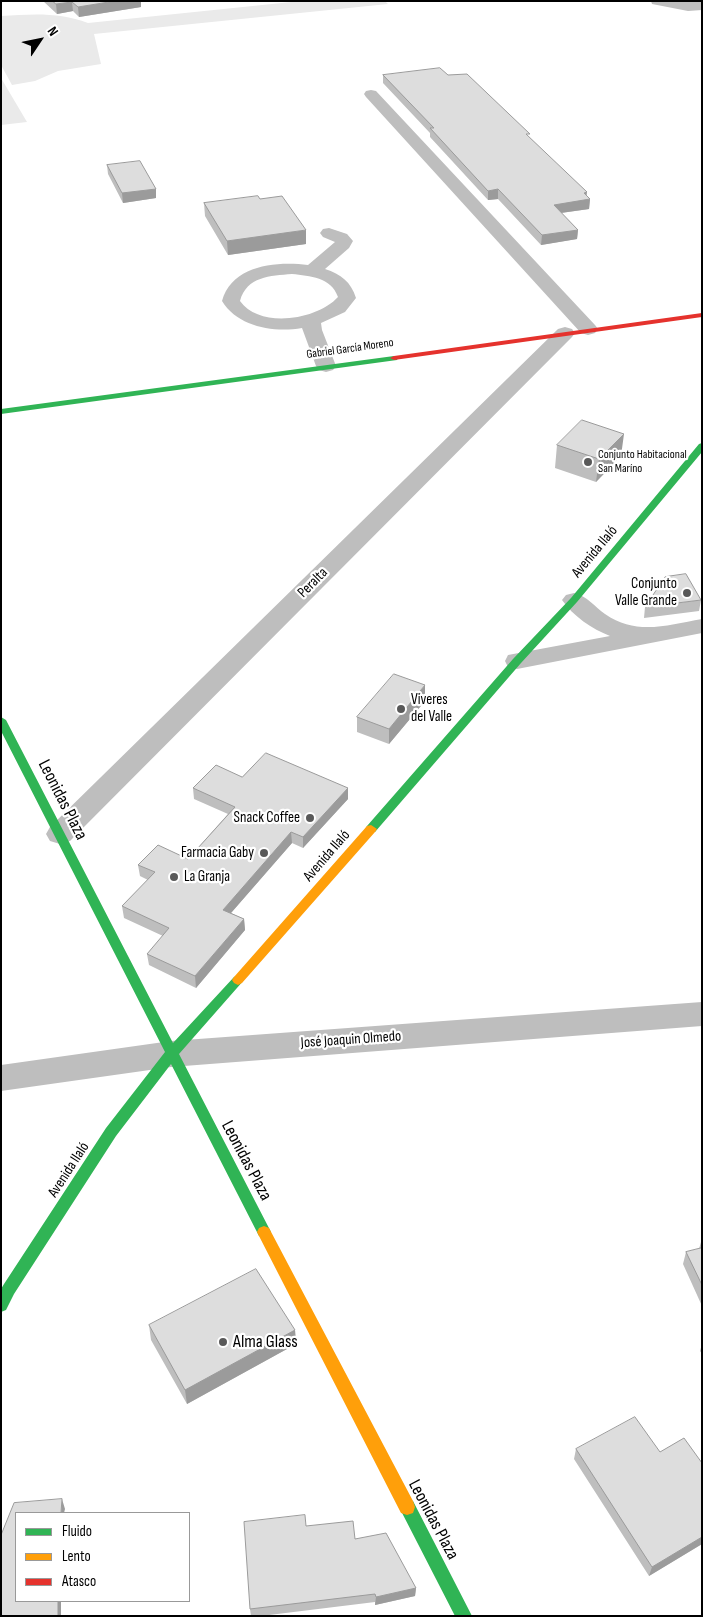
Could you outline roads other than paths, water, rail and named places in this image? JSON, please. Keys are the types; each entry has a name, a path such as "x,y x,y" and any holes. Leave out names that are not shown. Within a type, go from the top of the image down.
{"street":[{"path":"657,1 688,7 702,6"},
{"path":"372,94 588,330"},
{"path":"312,271 343,244 344,241 341,238 329,233"},
{"path":"286,270 312,271 337,281 346,289 347,298 342,308 330,316 312,321 291,324 252,318 238,310 231,301 232,291 240,282 254,275 286,270"},
{"name":"Gabriel García Moreno","path":"1,412 702,315"},
{"path":"312,321 312,330 326,366"},
{"name":"Peralta","path":"60,834 565,333"},
{"name":"Avenida Ilaló","path":"1,1305 111,1132 171,1054 293,919 517,662 574,600 702,446"},
{"path":"574,600 594,620 625,634 650,635"},
{"path":"517,662 702,626"},
{"name":"Leonidas Plaza","path":"1,720 171,1054 464,1616"},
{"name":"José Joaquin Olmedo","path":"1,1078 171,1054 702,1014"}],"place":[{"name":"Conjunto Habitacional San Maríno","path":"588,462"},
{"name":"Conjunto Valle Grande","path":"687,593"},
{"name":"Viveres del Valle","path":"401,709"},
{"name":"Snack Coffee","path":"310,818"},
{"name":"Farmacia Gaby","path":"264,853"},
{"name":"La Granja","path":"174,877"},
{"name":"Alma Glass","path":"223,1342"}]}
